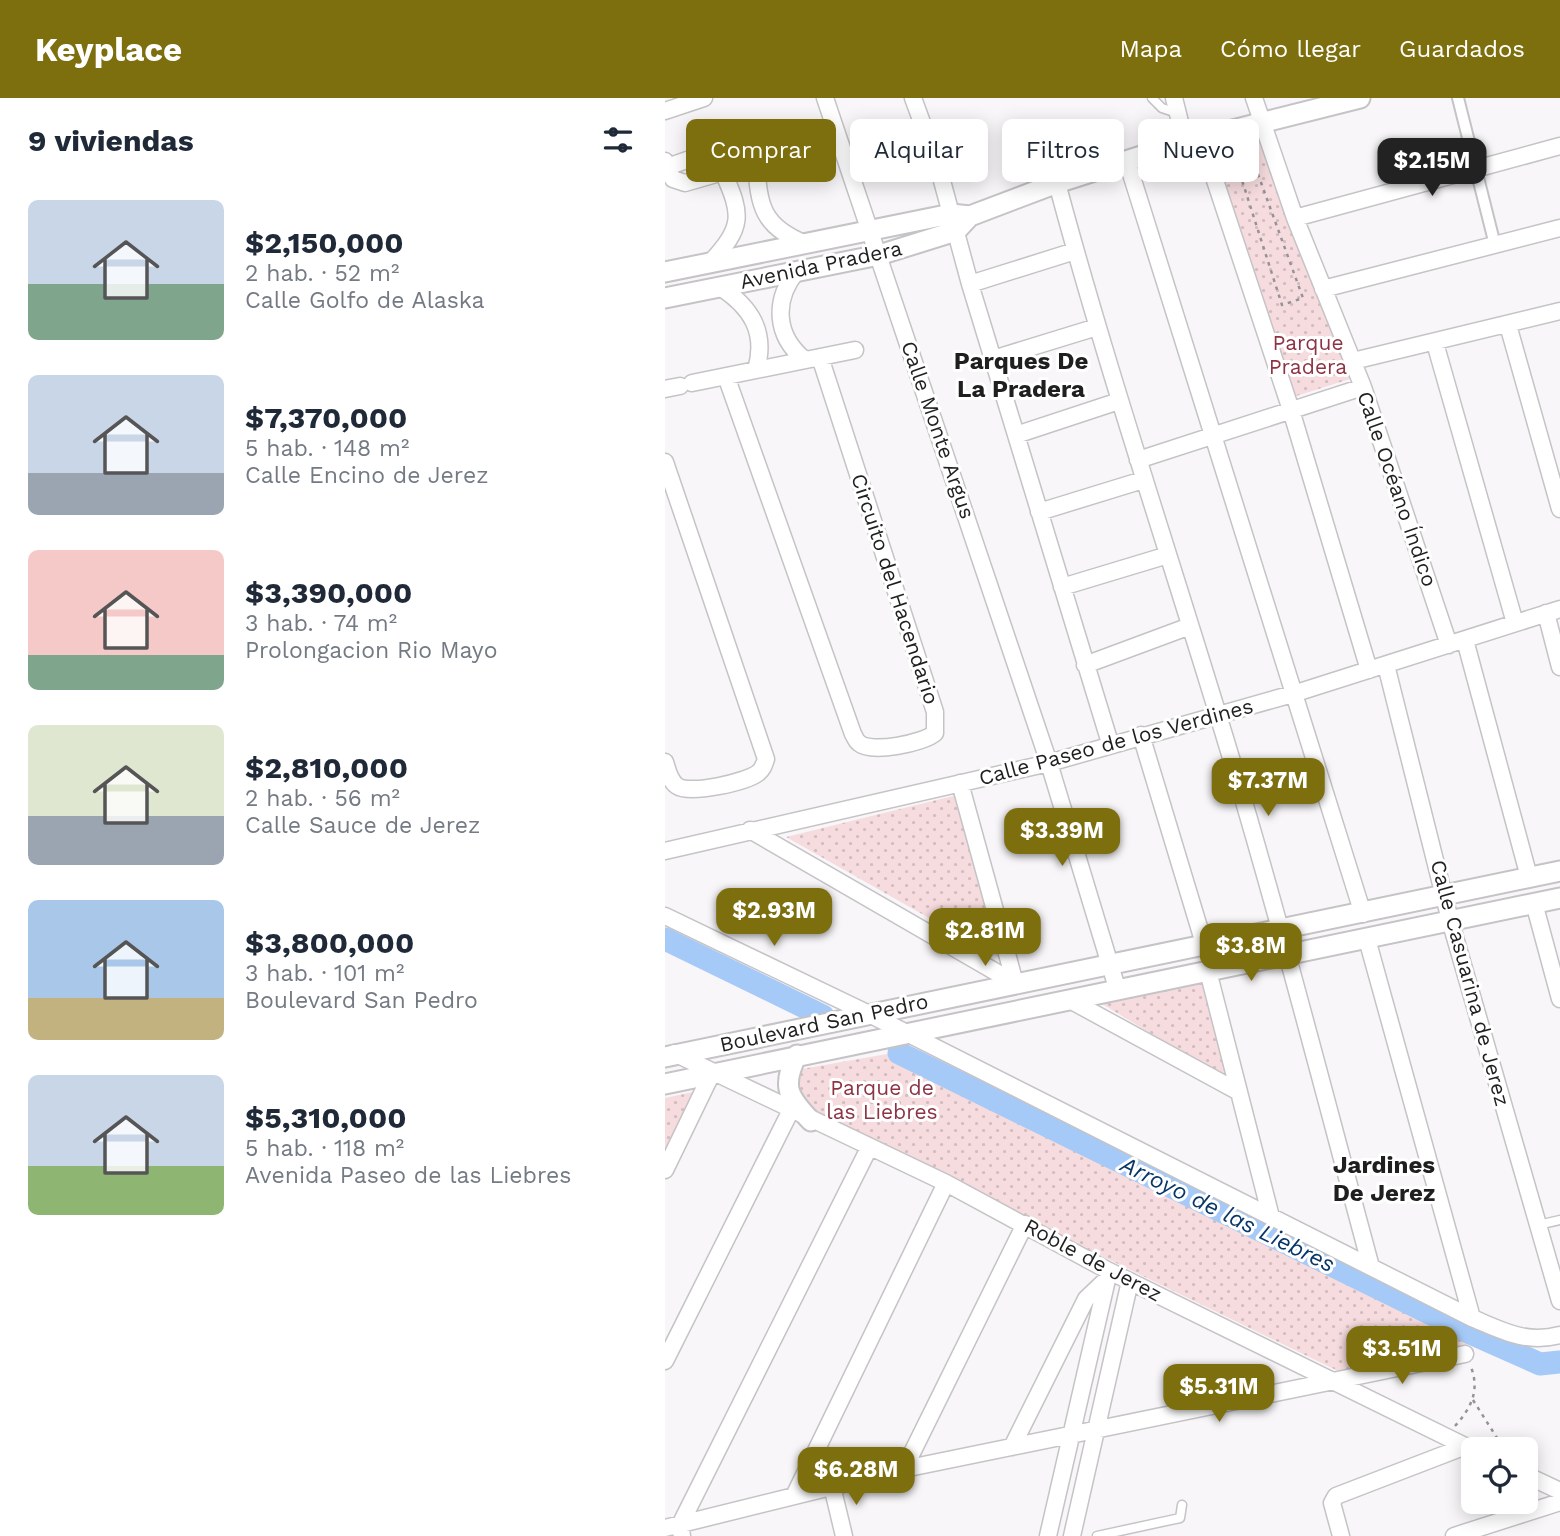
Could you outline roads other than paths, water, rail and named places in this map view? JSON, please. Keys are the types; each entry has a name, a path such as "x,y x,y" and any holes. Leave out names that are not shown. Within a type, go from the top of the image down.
{"street":[{"path":"665,111 704,98"},
{"name":"Calle Monte Argus","path":"825,98 1049,763 1117,988"},
{"path":"913,98 959,220 970,284 1110,743"},
{"name":"Calle Océano Índico","path":"1254,98 1259,119"},
{"name":"Avenida Pradera","path":"1259,121 1360,98"},
{"path":"1458,98 1495,245"},
{"name":"Calle Océano Índico","path":"1259,121 1322,289 1363,387 1457,642 1529,877"},
{"path":"1295,218 1476,166 1560,146"},
{"path":"686,158 666,164 678,183 686,181"},
{"name":"Avenida Pradera","path":"665,298 879,254 1057,183 1138,158"},
{"path":"1127,161 1296,693 1363,914"},
{"path":"710,263 726,245 739,223 736,201 727,182"},
{"path":"757,182 758,195 766,217 787,236 806,244"},
{"path":"1208,182 1290,410 1370,670"},
{"path":"1057,183 1119,401 1218,715 1282,931 1371,1266"},
{"path":"739,223 766,217"},
{"name":"Avenida Pradera","path":"665,272 871,230 959,220"},
{"path":"1322,289 1560,228"},
{"path":"970,284 1075,251"},
{"path":"750,313 780,306 786,287 797,271"},
{"path":"720,287 750,313 761,341 756,370"},
{"name":"Circuito del Hacendario","path":"726,376 853,734 859,744 867,747 921,741 935,733 935,712 812,358 786,339 780,321 780,306"},
{"path":"1353,361 1435,344 1560,311"},
{"path":"1508,325 1560,509"},
{"path":"993,359 1097,327"},
{"path":"1435,344 1515,623"},
{"path":"679,386 855,350"},
{"path":"1138,460 1363,387"},
{"path":"1016,435 1119,401"},
{"path":"665,462 766,759 764,766 755,775 694,791 677,786 670,778 665,762"},
{"path":"1039,512 1143,480"},
{"path":"1062,587 1168,555"},
{"path":"1553,611 1560,667"},
{"name":"Calle Paseo de los Verdines","path":"665,851 1049,763 1110,743 1296,693 1553,611"},
{"path":"1085,665 1190,626"},
{"name":"Calle Casuarina de Jerez","path":"1386,665 1450,920 1560,1301"},
{"path":"1141,735 1205,947"},
{"path":"960,783 1015,983"},
{"path":"750,830 1015,983"},
{"name":"Boulevard San Pedro","path":"669,1053 1111,963 1205,947 1560,871"},
{"name":"Boulevard San Pedro","path":"665,1084 1560,898"},
{"path":"1534,903 1560,999"},
{"path":"665,916 1472,1318 1521,1339 1545,1339 1560,1335"},
{"path":"1367,939 1472,1318"},
{"path":"1208,971 1271,1217"},
{"path":"1067,999 1237,1091"},
{"name":"Roble de Jerez","path":"669,1053 946,1184 1025,1224 1108,1275 1130,1280 1461,1444"},
{"path":"797,1055 787,1074 788,1087 794,1103 811,1121"},
{"path":"665,1170 712,1073"},
{"path":"665,1361 791,1110"},
{"path":"676,1530 870,1148"},
{"path":"795,1494 946,1184"},
{"path":"904,1469 1025,1224"},
{"path":"1048,1536 1108,1275"},
{"path":"1012,1447 1086,1299 1108,1275"},
{"path":"1072,1536 1098,1431 1130,1280"},
{"path":"676,1530 795,1494 904,1469 1071,1437 1465,1354"},
{"path":"1341,1536 1332,1503 1336,1496 1461,1451"},
{"path":"1538,1481 1560,1491"},
{"path":"832,1486 844,1536"},
{"path":"1454,1536 1560,1502"}],"lane":[{"path":"1152,98 1162,108 1176,105"},
{"path":"1538,1225 1560,1220"},
{"path":"1097,1536 1180,1518 1182,1505"}],"waterway":[{"name":"Arroyo de las Liebres","path":"665,939 823,1016"},
{"name":"Arroyo de las Liebres","path":"899,1053 1468,1332 1540,1364 1560,1362"}],"district":[{"name":"Parques De La Pradera","path":"1021,375"},
{"name":"Jardines De Jerez","path":"1384,1179"}],"park label":[{"name":"Parque Pradera","path":"1308,355"},
{"name":"Parque de las Liebres","path":"882,1100"}]}
